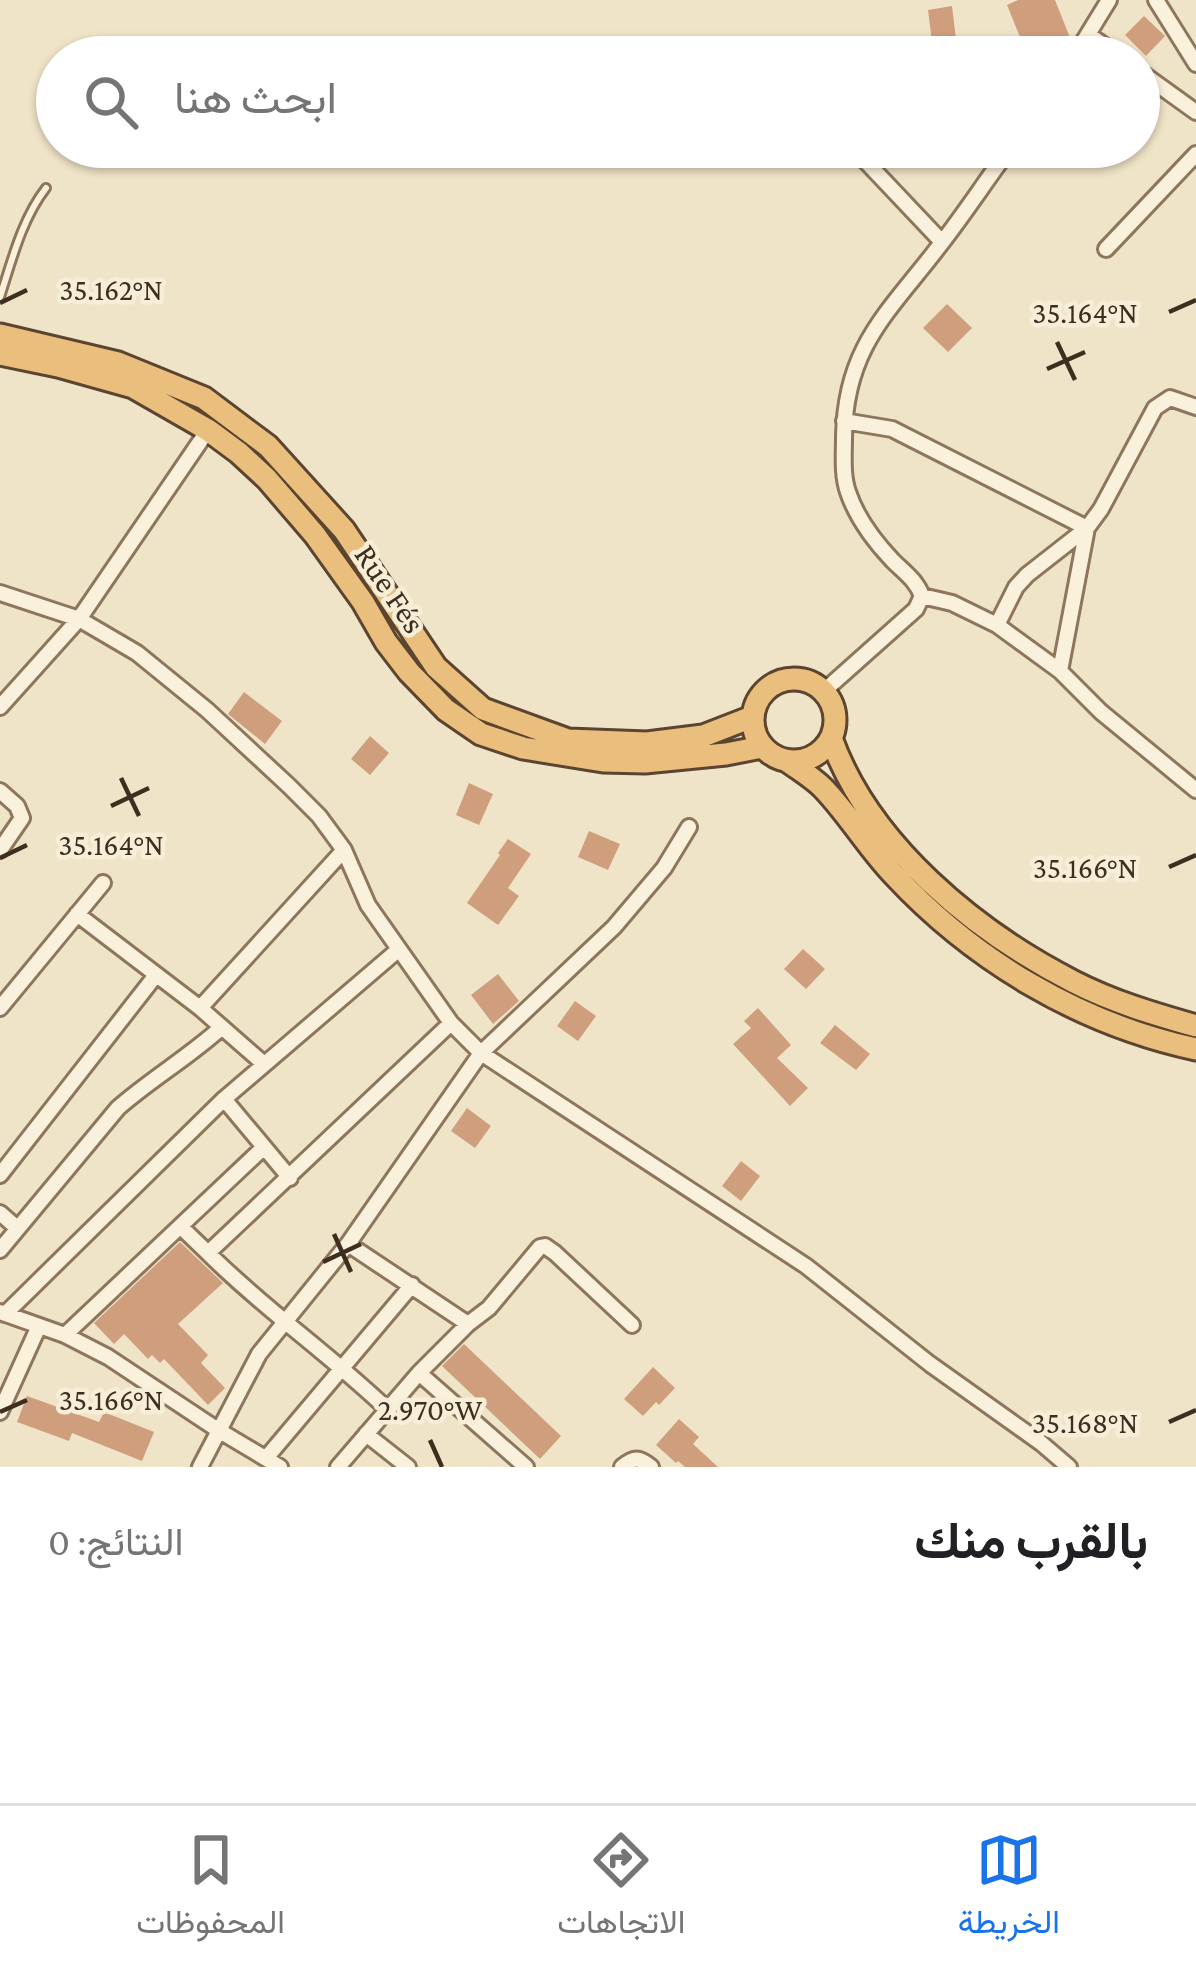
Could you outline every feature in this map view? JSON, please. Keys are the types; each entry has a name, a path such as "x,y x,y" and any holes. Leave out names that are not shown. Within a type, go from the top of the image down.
{"highway":[{"name":"Rue Fés","path":"0,335 118,363 183,389 204,398 268,446 344,530 436,667 483,709 568,740 647,743 703,736 752,717"},
{"name":"Rue Fés","path":"0,354 133,387 239,453 315,535 410,672 446,710 481,734 523,748 603,761 645,762 763,747"},
{"path":"789,678 808,680 824,691 836,722 820,752 804,760 786,760 763,747 752,717 758,699 771,685 789,678"},
{"path":"831,738 863,803 908,858 959,907 1016,949 1077,984 1142,1011 1196,1026"},
{"path":"786,760 827,792 891,873 929,910 1003,968 1101,1020 1196,1049"}],"street":[{"path":"1089,35 1109,0"},
{"path":"1156,0 1196,64"},
{"path":"1160,86 1196,112"},
{"path":"1106,249 1196,154"},
{"path":"873,168 942,242"},
{"path":"919,603 911,577 866,529 847,491 844,422 866,340 995,168"},
{"path":"997,625 1027,575 1087,528 1155,408 1170,398 1196,407"},
{"path":"844,422 892,429 1087,528"},
{"path":"0,707 80,619 208,430"},
{"path":"1060,671 1087,528"},
{"path":"0,593 80,619 137,653 207,710 319,816 344,850 368,905 398,950 451,1023 481,1053 806,1266 1069,1467"},
{"path":"824,691 919,603 952,603 997,625 1060,671 1101,712 1196,790"},
{"path":"0,791 22,818 0,850"},
{"path":"200,1467 259,1354 348,1244 481,1053 614,927 664,868 689,827"},
{"path":"200,1008 344,850"},
{"path":"1,1004 103,883"},
{"path":"77,914 200,1008 264,1064"},
{"path":"280,1467 108,1357 2,1313 224,1099 398,950"},
{"path":"0,1174 157,975"},
{"path":"208,1253 451,1023"},
{"path":"0,1250 118,1108 222,1028"},
{"path":"224,1099 290,1178"},
{"path":"65,1336 263,1148"},
{"path":"0,1214 17,1228"},
{"path":"181,1227 389,1411"},
{"path":"348,1244 468,1324"},
{"path":"338,1467 419,1373 484,1313 542,1246 632,1324"},
{"path":"267,1457 412,1285"},
{"path":"0,1412 39,1326"},
{"path":"419,1373 526,1467"},
{"path":"365,1434 407,1467"},
{"path":"622,1467 640,1459 651,1467"}],"lane":[{"path":"0,297 19,239 46,188"}],"building":[{"path":"1018,0 1055,0 1069,36 1020,36 1007,5"},
{"path":"952,6 956,36 931,36 928,10"},
{"path":"1144,16 1165,36 1160,41 1160,36 1125,35"},
{"path":"947,304 972,328 948,352 923,328"},
{"path":"244,692 282,721 265,744 228,714"},
{"path":"370,736 389,753 370,775 351,759"},
{"path":"469,783 493,794 479,825 456,815"},
{"path":"589,831 620,844 608,870 578,857"},
{"path":"508,839 531,854 508,888 519,896 498,925 467,903"},
{"path":"803,949 825,969 806,989 784,969"},
{"path":"498,974 519,1001 493,1024 471,995"},
{"path":"575,1001 596,1016 578,1041 557,1026"},
{"path":"758,1008 791,1045 777,1058 808,1088 790,1106 733,1044 751,1028 744,1021"},
{"path":"835,1025 870,1054 856,1070 820,1043"},
{"path":"467,1108 491,1126 475,1148 451,1131"},
{"path":"741,1161 760,1176 741,1201 722,1186"},
{"path":"180,1242 223,1283 178,1324 208,1355 201,1363 225,1388 208,1405 164,1359 160,1363 152,1355 148,1359 124,1334 114,1344 94,1323"},
{"path":"464,1344 561,1436 540,1459 442,1366"},
{"path":"653,1367 675,1388 643,1416 624,1399"},
{"path":"27,1396 99,1422 104,1412 154,1432 142,1461 72,1433 69,1441 17,1422"},
{"path":"679,1419 699,1437 693,1444 718,1467 685,1467 656,1445"}]}
